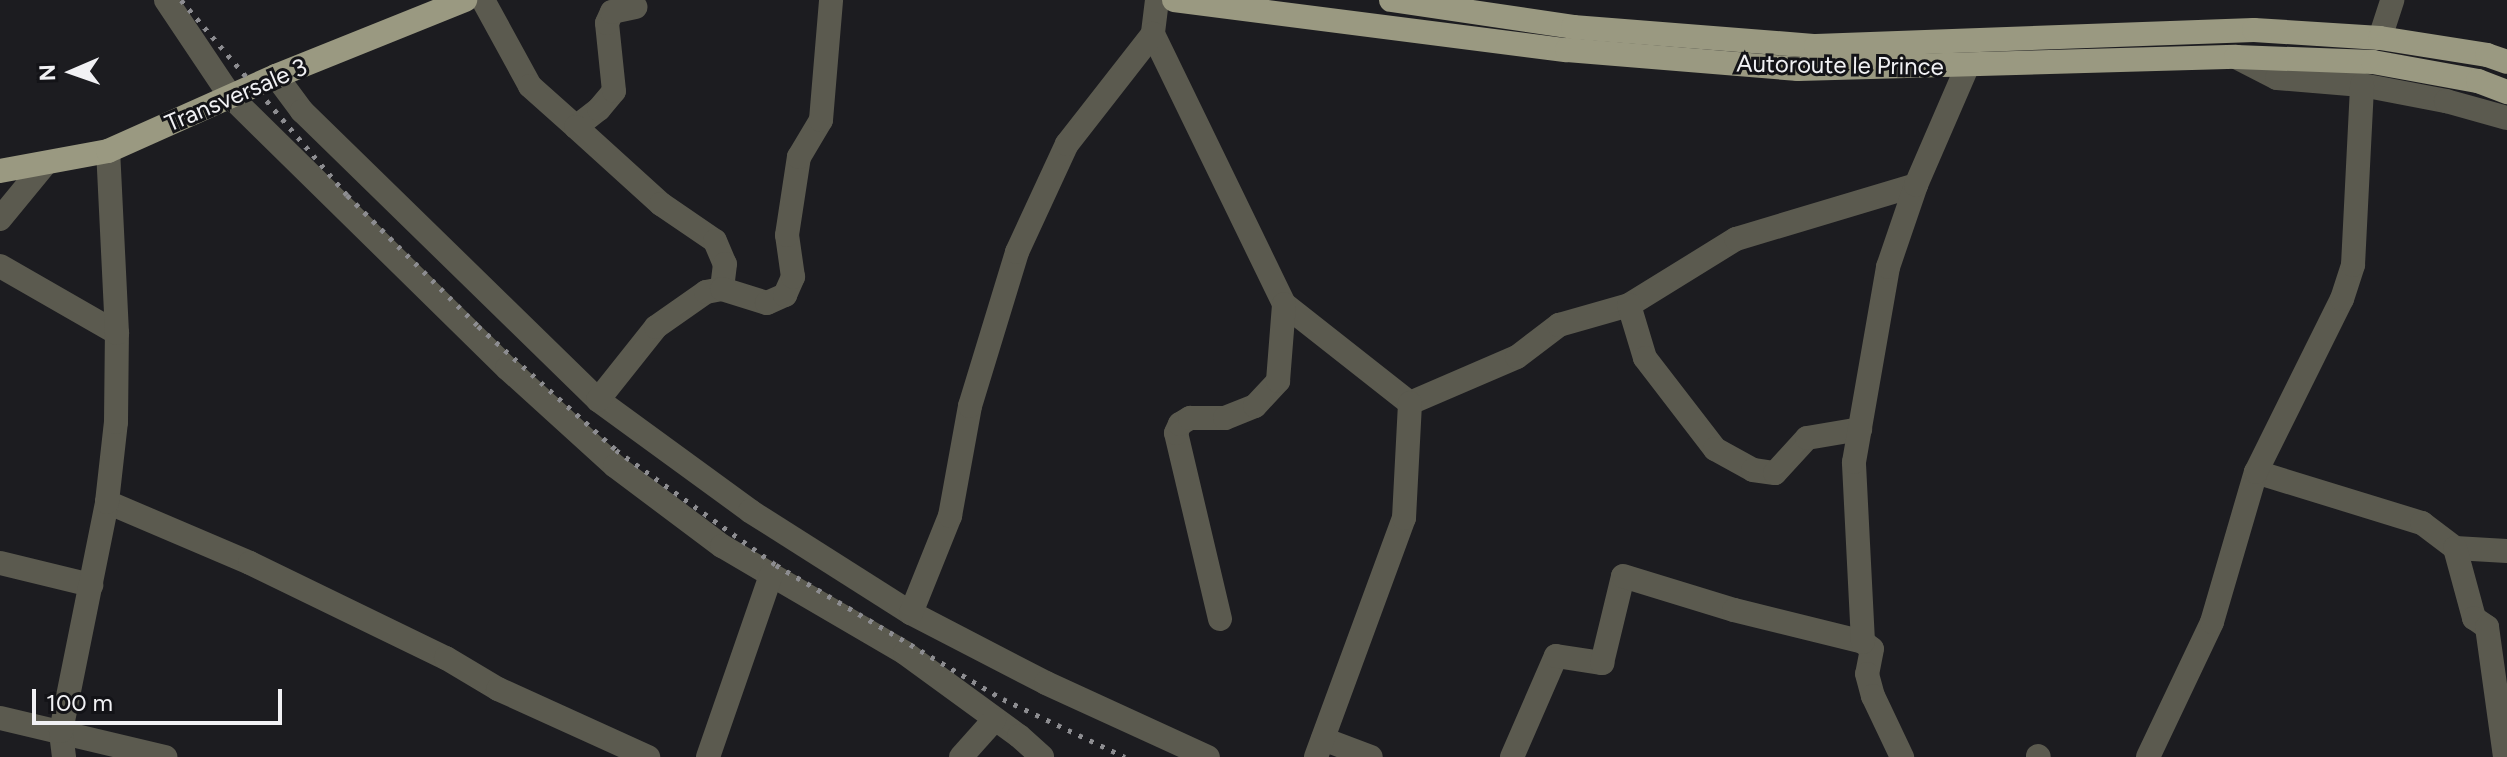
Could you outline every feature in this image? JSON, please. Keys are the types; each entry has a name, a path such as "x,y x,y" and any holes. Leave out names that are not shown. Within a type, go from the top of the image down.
{"main road":[{"name":"Transversale 3","path":"0,171 108,151 276,76 465,0"},
{"name":"Autoroute le Prince","path":"1174,0 1567,50 1798,69 1967,67 2236,57 2373,62 2478,81 2507,92"},
{"name":"Autoroute le Prince","path":"1391,0 1573,27 1816,46 2254,30 2380,38 2487,55 2507,62"}],"street":[{"path":"166,0 231,97 507,368 615,466 722,546 905,653 994,720 1022,747 1042,757"},
{"path":"483,0 530,86 661,204 715,241 725,264 722,289"},
{"path":"598,400 656,327 706,292 722,289 767,303 785,295 793,277 787,235 799,157 821,120 831,0"},
{"path":"911,613 950,516 970,406 1017,252 1067,144 1153,34 1157,0"},
{"path":"2380,38 2392,0"},
{"path":"576,127 599,109 614,91 607,23 612,12 635,7"},
{"path":"1153,34 1284,304 1410,403"},
{"path":"2236,57 2277,78 2362,85 2446,101 2507,118"},
{"path":"1863,642 1854,462 1888,267 1916,185 1967,67"},
{"path":"276,76 302,111 598,400 750,511 911,613 1046,683 1208,757"},
{"path":"2148,757 2212,622 2256,472 2342,299 2353,265 2362,85"},
{"path":"64,757 61,731 107,502 116,422 117,333 108,151"},
{"path":"0,219 45,164"},
{"path":"1410,403 1517,357 1559,325 1629,305 1736,239 1916,185"},
{"path":"0,266 117,333"},
{"path":"1220,619 1176,433 1180,424 1190,418 1225,418 1255,406 1278,381 1284,304"},
{"path":"1629,305 1645,358 1715,449 1753,470 1775,473 1807,438 1860,429"},
{"path":"1371,757 1320,748 1404,518 1410,403"},
{"path":"2256,472 2422,523 2455,548 2507,551"},
{"path":"107,502 250,563 446,658 498,689 648,757"},
{"path":"2455,548 2474,618 2487,627 2505,757"},
{"path":"0,563 91,585"},
{"path":"708,757 771,575"},
{"path":"1512,757 1556,656 1602,663 1623,576 1734,610 1863,642 1872,649 1867,674 1873,696 1902,757"},
{"path":"0,718 165,757"},
{"path":"961,757 994,720"}],"railway":[{"path":"181,0 347,195 478,326 616,450 776,565 1003,699 1125,757"}]}
